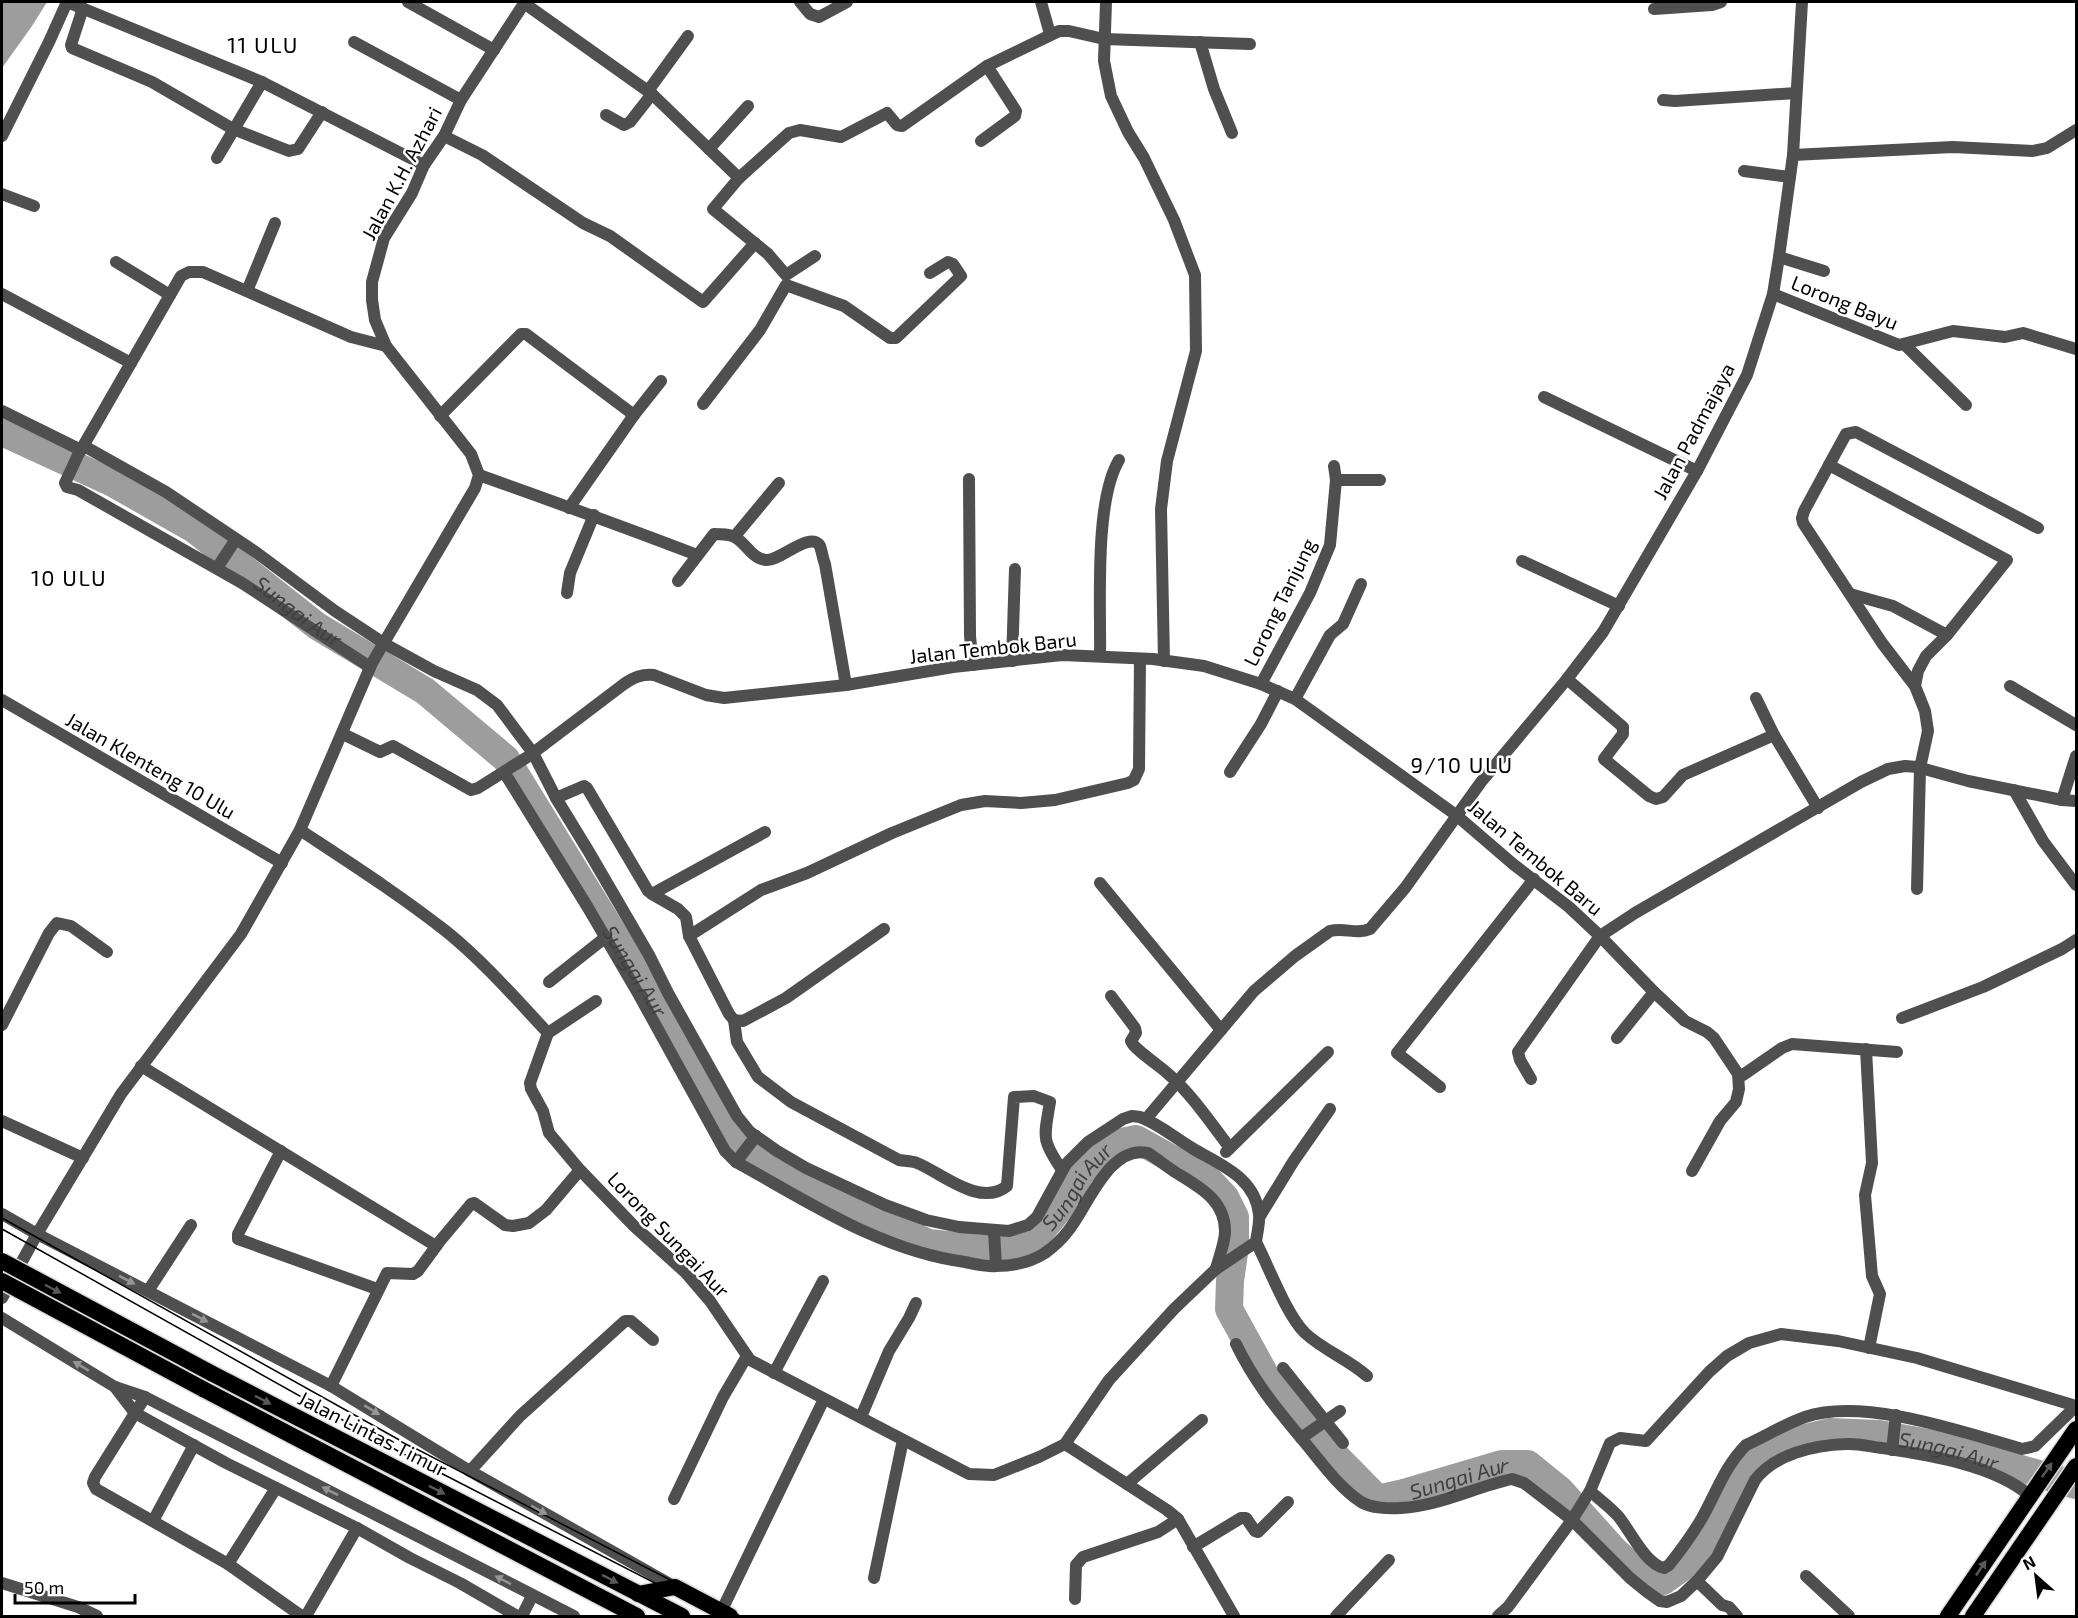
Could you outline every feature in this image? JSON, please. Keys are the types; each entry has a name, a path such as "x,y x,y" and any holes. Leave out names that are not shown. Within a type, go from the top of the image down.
{"highway":[{"name":"Jalan Lintas Timur","path":"2,1262 682,1617"},
{"name":"Jalan Lintas Timur","path":"2,1281 636,1617"},
{"path":"1948,1617 2076,1429"},
{"path":"1973,1617 2076,1466"},
{"path":"638,1594 675,1587 726,1614"},
{"path":"606,1600 615,1617"}],"street":[{"path":"2,136 67,2 262,82 424,165"},
{"path":"408,2 494,50"},
{"path":"525,2 650,92 739,178"},
{"name":"Jalan K.H. Azhari","path":"478,475 471,454 386,346 375,320 372,282 384,238 412,193 424,165 444,136 461,100 525,2"},
{"path":"803,5 814,17 819,17 847,2"},
{"path":"1041,2 1050,34"},
{"path":"1654,9 1712,5 1721,2"},
{"name":"Jalan Padmajaya","path":"1146,1119 1179,1083 1254,991 1288,962 1330,931 1340,928 1363,932 1370,928 1405,888 1456,815 1567,679 1603,632 1619,606 1697,471 1747,375 1773,294 1793,155 1802,2"},
{"path":"1105,7 1104,61 1111,96 1173,220 1195,276 1196,351 1167,461 1161,509 1164,661"},
{"path":"83,8 72,48 152,82 289,151 298,149 322,112"},
{"path":"930,273 948,262 953,264 961,276 896,338 890,338 844,306 786,280 768,254 713,209 739,178 794,130 841,137 887,113 897,125 902,126 987,66 1059,31 1104,38 1250,44"},
{"path":"606,115 624,125 630,122 688,36"},
{"path":"354,42 461,100"},
{"path":"1200,42 1214,89 1232,133"},
{"path":"981,141 1015,116 1016,111 987,66"},
{"path":"217,158 262,82"},
{"path":"1663,100 1796,93"},
{"path":"709,149 748,106"},
{"path":"1793,155 1953,147 2033,151 2047,148 2076,130"},
{"path":"444,136 482,155 583,223 610,236 703,302 755,243"},
{"path":"1744,171 1790,177"},
{"path":"2,194 34,206"},
{"path":"247,291 274,223"},
{"path":"703,404 760,330 786,280 815,256"},
{"path":"1779,257 1824,271"},
{"path":"116,262 170,295"},
{"path":"371,665 218,565 78,490 67,487 65,483 181,276 189,272 203,272 351,337 386,346"},
{"path":"2,294 131,363"},
{"name":"Lorong Bayu","path":"1773,294 1899,345 1953,332 2005,337 2023,333 2076,349"},
{"path":"440,416 521,334 526,334 634,415"},
{"path":"1905,345 1966,405"},
{"path":"569,508 634,415 661,381"},
{"path":"1544,397 1697,471"},
{"path":"2,411 166,492 384,645 477,690 497,705 531,754 590,852 737,1116 756,1136 806,1167 885,1205 926,1220 994,1234 1018,1229 1037,1217 1062,1170 1074,1155 1113,1124 1132,1116 1146,1119 1238,1175 1257,1201 1260,1216"},
{"path":"1917,889 1920,768 1928,732 1925,711 1915,686 1882,643 1803,523 1804,510 1846,434 1856,432 2038,528"},
{"path":"1100,656 1101,542 1105,499 1114,468 1119,460"},
{"path":"1829,465 2007,560 1947,635 1926,656 1918,670 1915,686"},
{"name":"Lorong Tanjung","path":"1261,684 1310,592 1330,545 1336,480 1334,466"},
{"path":"2,1298 121,1094 241,934 300,830 371,665 462,513 475,489 478,475 594,515 697,555"},
{"path":"969,479 972,659"},
{"path":"1336,480 1380,480"},
{"path":"735,536 779,483"},
{"path":"567,593 570,573 594,515"},
{"path":"678,581 714,534 735,536 754,555 765,561 808,542 815,542 819,545 825,564 846,681"},
{"path":"218,565 234,541"},
{"path":"1522,561 1619,606"},
{"path":"1012,661 1015,569"},
{"path":"1295,699 1330,635 1343,624 1361,584"},
{"path":"1850,594 1893,606 1947,635"},
{"name":"Jalan Tembok Baru","path":"531,754 634,677 646,674 706,695 724,698 846,681 972,659 1012,661 1062,655 1100,656 1204,666 1261,684 1295,699 1456,815 1513,864 1569,907 1600,936 1635,913 1888,769 1905,766 1920,768 1968,781 2076,801"},
{"path":"689,936 761,890 807,873 892,833 961,805 985,801 1055,800 1134,780 1138,769 1140,659"},
{"path":"1567,679 1623,727 1623,734 1604,759 1649,796 1656,799 1663,797 1683,775 1774,735"},
{"path":"2010,686 2076,725"},
{"path":"1230,772 1261,724 1278,691"},
{"path":"1756,698 1774,735 1818,808"},
{"name":"Jalan Klenteng 10 Ulu","path":"2,700 282,863"},
{"path":"343,734 380,752 393,746 471,790 505,772 531,754"},
{"path":"2062,800 2076,756"},
{"path":"505,772 606,938 725,1151 737,1160 862,1231 903,1248 946,1260 995,1263 1022,1262 1046,1252 1068,1231 1105,1174 1122,1158 1141,1152 1148,1153 1213,1197 1222,1213 1225,1228 1219,1267"},
{"path":"556,798 579,787 587,788 648,891 678,909 686,917 689,936 734,1020 737,1042 758,1077 791,1102 899,1160 915,1162 965,1190 983,1192 1002,1190 1007,1186 1014,1097 1034,1096 1050,1102 1045,1136 1048,1150 1062,1170"},
{"path":"2014,790 2043,841 2076,885"},
{"path":"300,830 389,889 447,933 473,955 548,1033 596,1001"},
{"path":"652,894 765,832"},
{"path":"1440,1087 1397,1053 1534,879"},
{"path":"1100,884 1221,1030"},
{"path":"2,1025 52,926 57,923 71,926 107,952"},
{"path":"734,1020 743,1021 786,998 884,929"},
{"path":"1531,1079 1518,1052 1600,936 1685,1021 1714,1038 1738,1074 1736,1102 1720,1121 1692,1171"},
{"path":"549,982 606,938"},
{"path":"1902,1018 1983,987 2062,950 2076,940"},
{"path":"1617,1038 1654,992"},
{"path":"1111,996 1135,1028 1136,1033 1131,1041 1133,1047 1179,1083 1230,1148"},
{"name":"Lorong Sungai Aur","path":"548,1033 530,1083 543,1111 549,1133 580,1170 634,1226 686,1273 710,1301 747,1356 774,1373 969,1474 994,1475 1065,1444 1109,1380 1174,1309 1219,1267 1252,1245"},
{"path":"1738,1074 1743,1075 1782,1048 1792,1044 1897,1052"},
{"path":"1866,1049 1872,1162 1865,1195 1872,1276 1880,1294 1869,1348"},
{"path":"1217,1161 1328,1052"},
{"path":"141,1066 436,1246"},
{"path":"1330,1110 1293,1162 1260,1216 1252,1245 1305,1333 1354,1364 1367,1376"},
{"path":"2,1121 83,1158"},
{"path":"737,1160 756,1136"},
{"path":"281,1151 238,1234 238,1239 377,1289"},
{"path":"331,1386 377,1289 388,1272 413,1274 418,1271 471,1204 474,1203 509,1226 533,1221 546,1210 580,1170"},
{"path":"2,1214 331,1386 470,1471 675,1587"},
{"path":"148,1291 191,1225"},
{"path":"994,1234 995,1263"},
{"path":"774,1373 823,1281"},
{"path":"861,1417 890,1351 916,1302"},
{"path":"2,1318 115,1387 145,1397 420,1536 574,1617"},
{"path":"470,1471 520,1416 625,1321 631,1320 653,1340"},
{"path":"1498,1617 1508,1607 1572,1519 1588,1493 1610,1443 1616,1440 1646,1441 1709,1372 1727,1356 1749,1343 1781,1334 1838,1341 1917,1358 2076,1406 2035,1446 2022,1449 1896,1417 1850,1410 1805,1417 1746,1445 1725,1471 1690,1538 1669,1565 1664,1568 1648,1558 1617,1515 1588,1493"},
{"path":"1236,1344 1245,1364 1272,1405 1303,1436 1336,1479 1363,1503 1378,1507 1420,1506 1512,1479 1524,1483 1572,1519 1630,1578 1660,1601 1673,1601 1697,1581 1717,1557 1755,1480 1763,1470 1803,1450 1849,1443 1892,1445 1989,1472 2030,1495"},
{"path":"674,1499 723,1397 747,1356"},
{"path":"1283,1368 1322,1423 1343,1443"},
{"path":"115,1387 135,1413 460,1583 517,1617"},
{"path":"145,1397 95,1477 93,1483 96,1490 228,1564 300,1615 306,1616 357,1528"},
{"path":"726,1614 824,1399"},
{"path":"1303,1436 1340,1412"},
{"path":"1892,1445 1896,1417"},
{"path":"1127,1484 1202,1420"},
{"path":"874,1578 903,1440"},
{"path":"1065,1444 1178,1519 1234,1617"},
{"path":"153,1521 194,1445"},
{"path":"228,1564 276,1488"},
{"path":"1193,1547 1241,1518 1246,1518 1258,1532 1288,1502"},
{"path":"1075,1599 1076,1565 1083,1557 1158,1532 1178,1519"},
{"path":"1336,1617 1389,1560"},
{"path":"1806,1576 1849,1617"},
{"path":"1697,1581 1722,1605 1729,1607 1737,1617"},
{"path":"2,1583 76,1612 97,1617"},
{"path":"522,1617 532,1596"}],"shaded area":[{"path":"2,2 47,2 2,68"}],"waterway":[{"name":"Sungai Aur","path":"2,432 113,483 194,529 317,626 425,691 506,759 674,1032 718,1117 738,1148 770,1170 873,1220 929,1243 982,1249 1012,1249 1037,1236 1066,1201 1080,1174 1108,1145 1136,1139 1208,1179 1225,1197 1235,1217 1235,1246 1229,1309 1268,1380 1315,1435 1378,1499 1502,1464 1528,1464 1560,1490 1614,1550 1646,1579 1663,1581 1701,1554 1721,1505 1742,1468 1793,1441 1830,1432 1879,1434 1939,1445 2076,1485"}],"tram line":[{"path":"2,1218 403,1442 740,1616"},
{"path":"2,1229 398,1451 719,1616"}],"district":[{"name":"11 ULU","path":"263,44"},
{"name":"10 ULU","path":"69,577"},
{"name":"9/10 ULU","path":"1462,764"}]}
